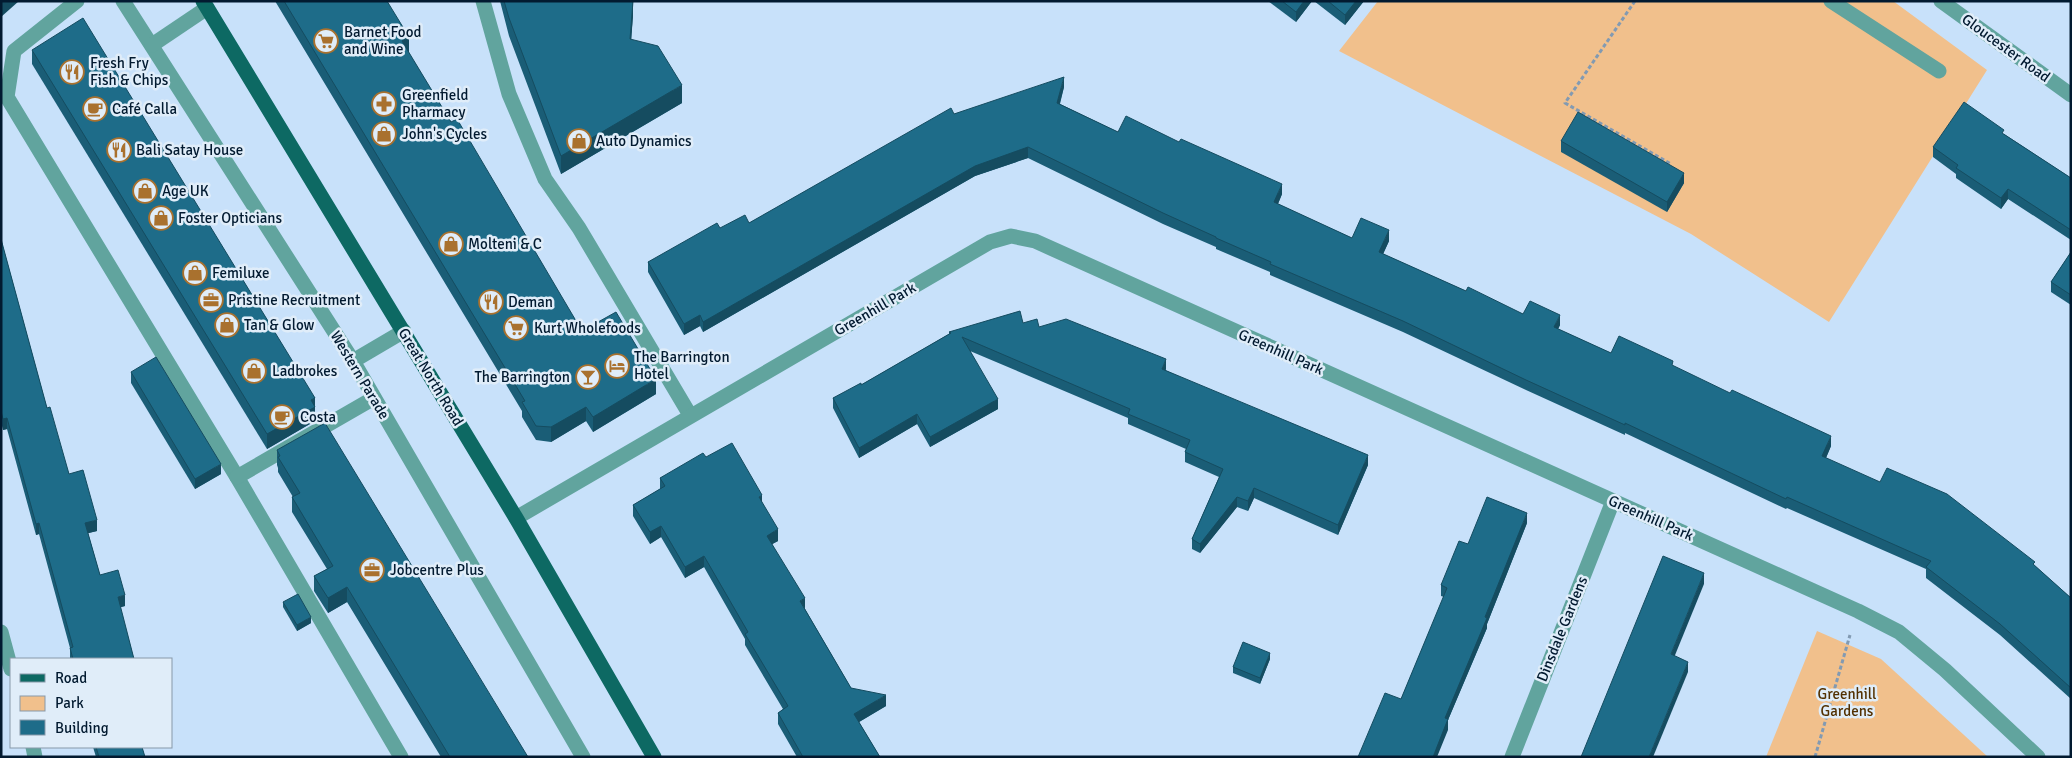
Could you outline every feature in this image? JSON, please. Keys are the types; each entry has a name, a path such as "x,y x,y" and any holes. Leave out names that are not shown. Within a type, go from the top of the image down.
{"main road":[{"name":"Great North Road","path":"205,5 516,518 654,757"}],"street":[{"path":"78,1 14,51 6,97 237,477 401,757"},
{"name":"Western Parade","path":"123,1 352,360 584,757"},
{"path":"483,1 509,94 545,179 579,228 690,415"},
{"path":"1831,1 1939,71"},
{"name":"Gloucester Road","path":"1941,1 2071,95"},
{"path":"152,45 205,5"},
{"name":"Greenhill Park","path":"516,518 990,242 1011,236 1035,241 1858,611 1899,632 1945,670 2038,757"},
{"path":"352,360 404,331"},
{"path":"237,477 374,398"},
{"name":"Dinsdale Gardens","path":"1512,757 1612,501"},
{"path":"1,632 10,665"}],"path":[{"path":"1635,1 1565,102 1671,164"},
{"path":"1815,757 1858,611"}],"green space":[{"path":"1378,1 1893,1 1987,70 1829,322 1691,234 1339,51"},
{"name":"Greenhill Gardens","path":"1817,631 1881,659 1988,757 1766,757"}],"building":[{"path":"284,1 387,1 409,37 402,41 451,122 457,119 582,331 616,312 656,379 593,417 586,407 551,427 536,426 522,402 525,401"},
{"path":"504,1 633,1 630,39 658,46 682,85 561,156"},
{"path":"1282,1 1304,1 1296,12"},
{"path":"1328,1 1356,1 1345,15"},
{"path":"83,18 315,398 311,400 315,407 267,434 32,50"},
{"path":"1064,77 1057,103 1118,132 1126,116 1179,142 1181,139 1282,184 1274,202 1352,238 1361,218 1389,230 1379,252 1466,291 1468,287 1523,314 1530,301 1560,315 1554,327 1611,353 1619,336 1673,361 1672,365 1730,393 1732,390 1831,436 1822,456 1880,482 1887,468 1947,494 2035,562 2033,564 2071,598 2071,688 2000,624 1926,567 1931,561 1787,497 1786,499 1625,423 1625,425 1526,380 1403,321 1270,264 1271,262 1163,213 1028,147 975,166 703,322 700,315 684,324 648,262 717,223 720,228 745,215 749,223 951,108 954,114"},
{"path":"1964,102 2004,130 2002,133 2071,178 2071,230 2008,189 2001,198 1956,168 1958,165 1933,147"},
{"path":"1578,112 1684,173 1667,202 1561,141"},
{"path":"1,239 47,408 50,407 69,474 83,470 97,520 85,523 100,575 118,570 125,595 118,597 134,658 73,658 70,648 73,647 39,523 36,524 7,418 3,419 1,411"},
{"path":"2071,252 2071,295 2051,282"},
{"path":"1020,311 1023,323 1037,319 1039,327 1066,319 1166,359 1162,369 1368,455 1338,525 1254,488 1248,501 1237,497 1200,544 1192,539 1223,469 1185,452 1190,440 1128,414 1130,409 962,337 998,399 930,437 917,414 859,448 833,398 861,383 861,385 951,333 949,332"},
{"path":"156,357 221,464 195,479 131,372"},
{"path":"325,423 528,757 450,757 347,587 328,598 314,576 333,566 292,497 300,493 278,457 280,456 277,450"},
{"path":"732,443 762,495 759,497 778,529 767,536 805,598 800,601 851,688 886,695 854,714 880,757 803,757 778,713 788,706 745,634 748,632 704,556 685,567 661,526 650,532 633,505 665,486 660,478 703,453 706,457"},
{"path":"1487,497 1527,513 1485,617 1487,618 1445,718 1448,719 1433,757 1358,757 1385,693 1401,699 1447,588 1441,585 1459,541 1468,544"},
{"path":"1663,556 1704,573 1671,654 1688,662 1649,757 1581,757"},
{"path":"298,594 311,617 297,625 283,602"},
{"path":"1243,642 1270,653 1260,678 1233,667"},
{"path":"96,748 142,748 145,757 99,757"}],"place":[{"name":"Barnet Food and Wine","path":"326,41"},
{"name":"Fresh Fry Fish & Chips","path":"72,72"},
{"name":"Greenfield Pharmacy","path":"384,104"},
{"name":"Café Calla","path":"95,109"},
{"name":"John's Cycles","path":"384,134"},
{"name":"Auto Dynamics","path":"579,141"},
{"name":"Bali Satay House","path":"119,150"},
{"name":"Age UK","path":"145,191"},
{"name":"Foster Opticians","path":"161,218"},
{"name":"Molteni & C","path":"451,244"},
{"name":"Femiluxe","path":"195,273"},
{"name":"Pristine Recruitment","path":"211,300"},
{"name":"Deman","path":"491,302"},
{"name":"Tan & Glow","path":"227,325"},
{"name":"Kurt Wholefoods","path":"516,328"},
{"name":"The Barrington Hotel","path":"617,366"},
{"name":"Ladbrokes","path":"254,371"},
{"name":"The Barrington","path":"588,377"},
{"name":"Costa","path":"282,417"},
{"name":"Jobcentre Plus","path":"372,570"}]}
